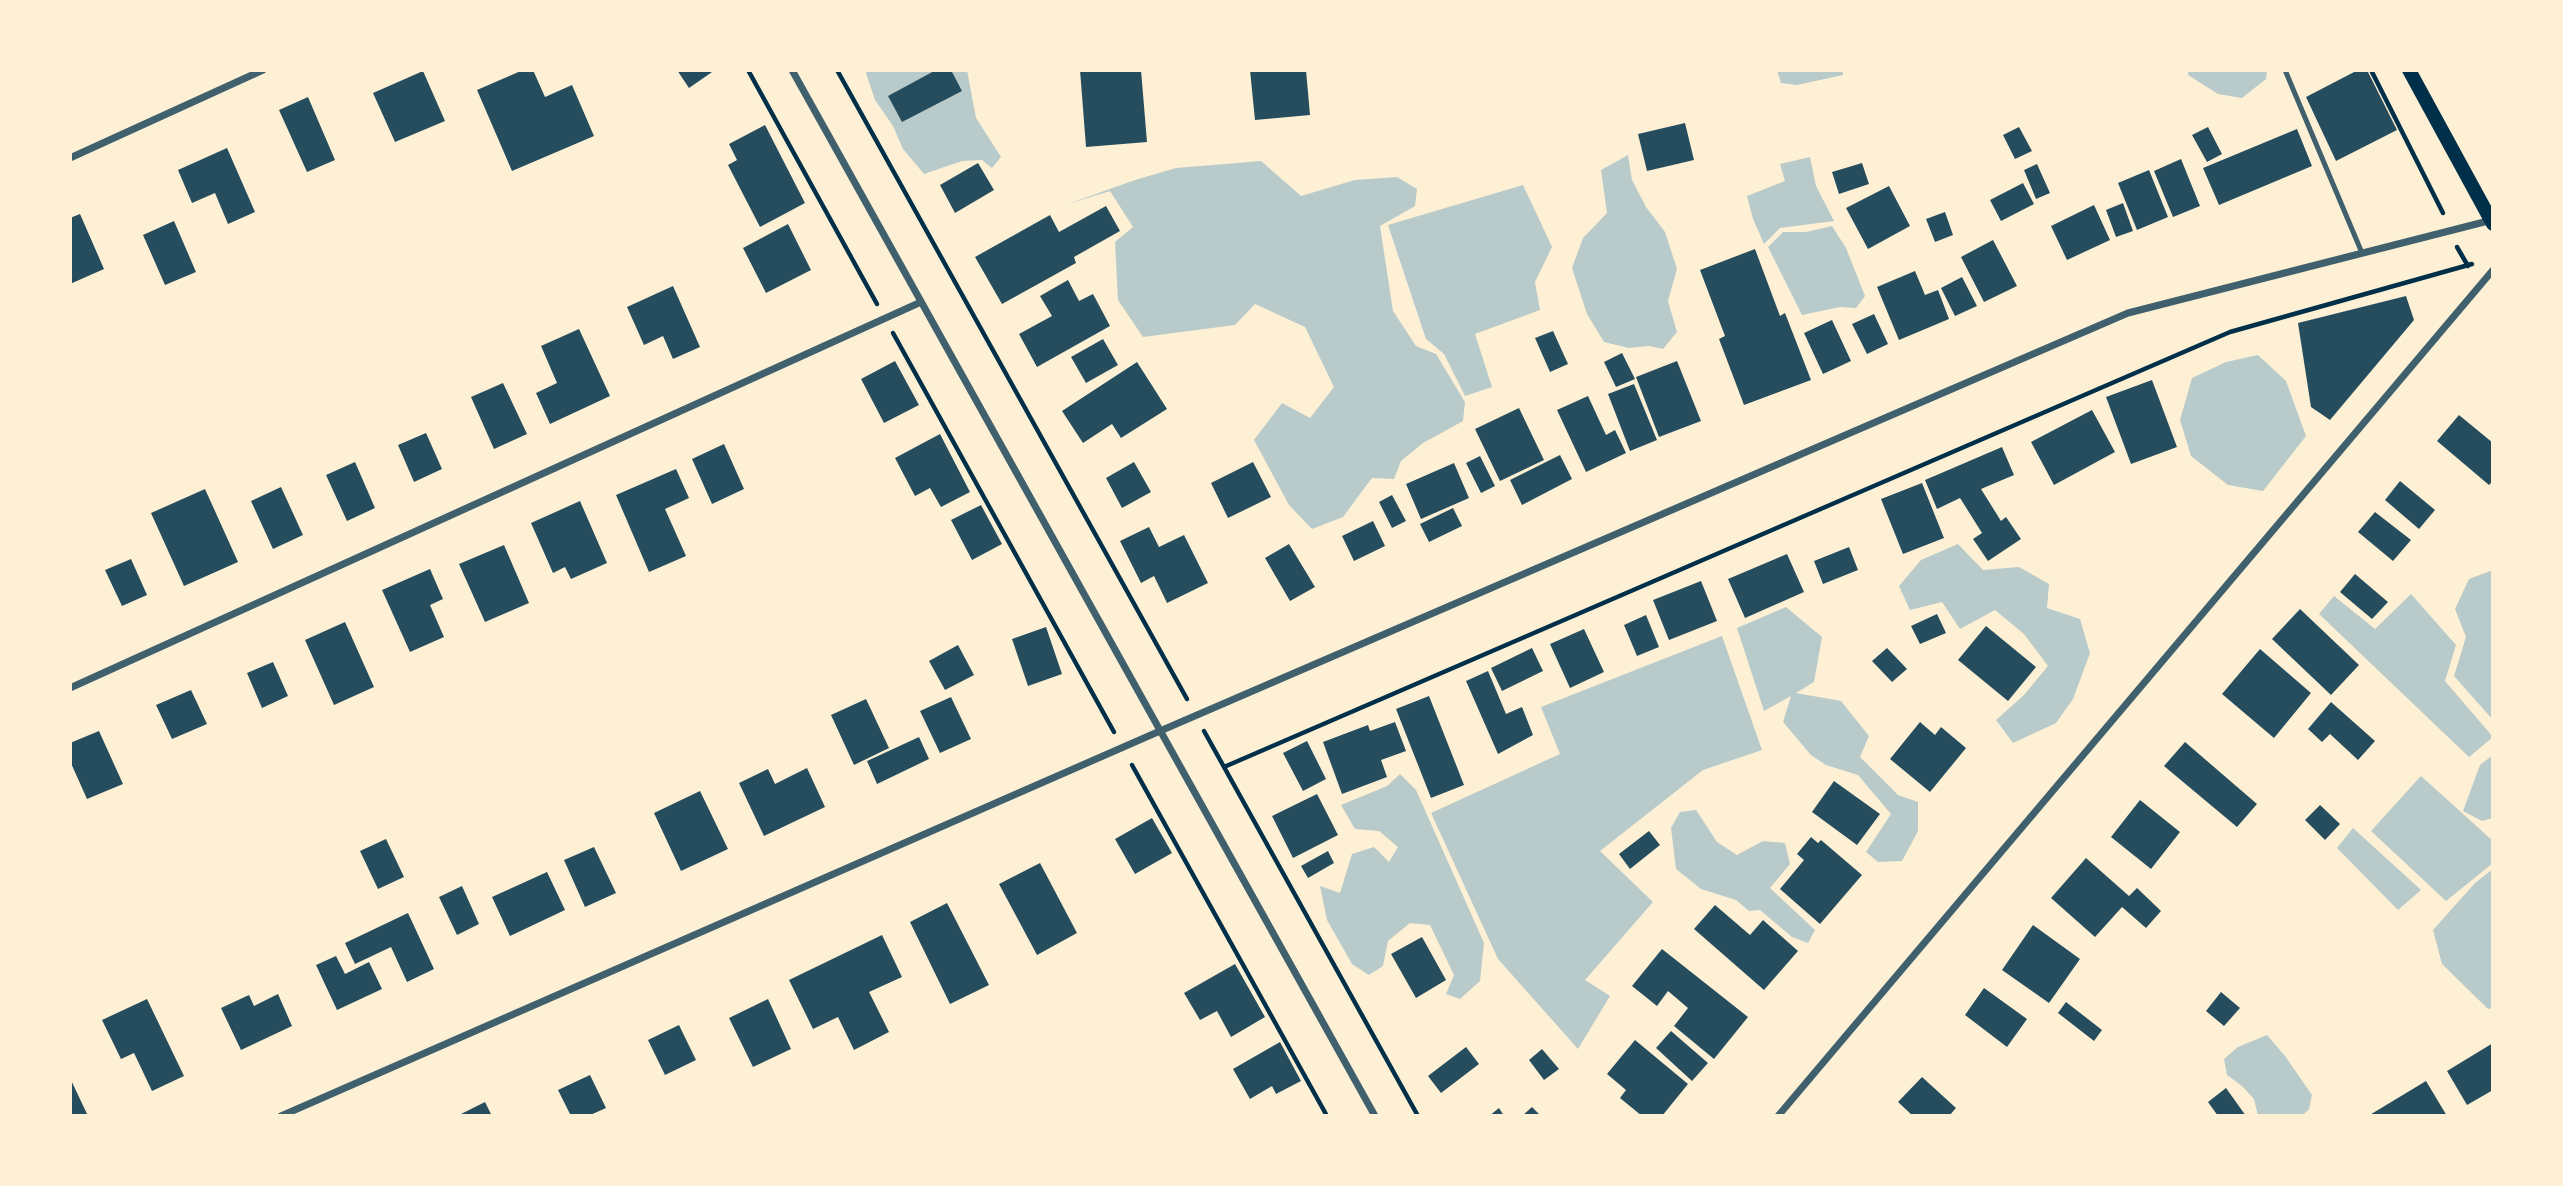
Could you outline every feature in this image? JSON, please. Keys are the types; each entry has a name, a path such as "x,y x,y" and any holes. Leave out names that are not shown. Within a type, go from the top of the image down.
{"main road":[{"path":"2409,70 2492,221"}],"street":[{"path":"70,158 262,70"},
{"path":"792,70 1375,1116"},
{"path":"281,1116 1123,747 2128,313 2492,221"},
{"path":"1777,1116 2493,270"},
{"path":"70,688 921,302"}],"lane":[{"path":"2285,70 2362,253"}],"path":[{"path":"748,70 1326,1116"},
{"path":"837,70 1418,1116"},
{"path":"2371,70 2442,208 2448,233 2480,286"},
{"path":"1224,767 2230,332 2480,261"}],"shaded area":[{"path":"865,70 967,70 976,118 1001,157 992,168 982,160 962,161 924,174 903,149 893,126 875,100"},
{"path":"1777,70 1843,70 1843,75 1797,85 1781,83"},
{"path":"2188,70 2267,70 2266,79 2242,98 2218,94 2188,75"},
{"path":"1628,155 1632,180 1646,207 1665,232 1677,269 1668,301 1677,332 1663,349 1649,346 1629,348 1604,342 1587,314 1572,268 1583,238 1607,213 1601,170"},
{"path":"1810,157 1816,186 1834,221 1780,228 1764,244 1747,196 1785,181 1780,164"},
{"path":"1261,161 1301,196 1355,180 1397,177 1417,189 1415,206 1380,226 1393,311 1416,346 1436,354 1465,402 1463,421 1423,443 1401,461 1394,479 1372,478 1343,517 1312,529 1289,505 1254,440 1282,403 1310,418 1334,387 1305,327 1255,304 1235,325 1143,337 1118,300 1115,242 1133,227 1110,191 1068,204 1176,168"},
{"path":"1523,185 1552,247 1535,282 1540,310 1475,334 1492,387 1465,396 1444,354 1426,339 1388,225"},
{"path":"1832,226 1846,248 1865,296 1856,308 1840,307 1802,315 1768,247 1783,232 1806,232"},
{"path":"2258,355 2286,381 2306,436 2263,491 2228,485 2191,456 2180,420 2192,378 2226,362"},
{"path":"1958,544 1983,570 2019,567 2049,584 2047,608 2080,619 2090,653 2073,699 2056,723 2013,743 1996,720 2024,695 2048,666 2024,634 1995,610 1960,629 1942,602 1910,610 1899,586 1921,560"},
{"path":"2493,570 2493,720 2454,676 2466,637 2455,609 2469,579"},
{"path":"2411,594 2456,645 2445,681 2493,737 2469,757 2319,614 2334,596 2375,629"},
{"path":"1786,607 1822,637 1814,682 1796,693 1841,701 1869,736 1860,757 1898,795 1918,802 1918,831 1902,861 1878,862 1866,852 1891,814 1858,775 1826,765 1811,755 1783,722 1791,696 1764,711 1737,628"},
{"path":"1722,636 1762,750 1703,770 1600,851 1653,902 1585,980 1610,996 1578,1049 1498,959 1431,813 1560,754 1541,707"},
{"path":"2493,755 2493,818 2482,821 2463,811 2480,765"},
{"path":"1400,774 1416,790 1484,943 1480,981 1460,999 1446,994 1454,975 1430,925 1410,923 1388,941 1383,966 1369,975 1352,964 1327,920 1320,886 1340,893 1352,854 1374,847 1389,862 1398,847 1379,831 1355,829 1341,805 1387,786"},
{"path":"2421,776 2493,841 2493,863 2446,901 2371,831"},
{"path":"1696,810 1717,842 1737,855 1763,841 1785,843 1790,864 1770,888 1815,930 1808,943 1792,937 1760,910 1749,911 1736,900 1701,889 1676,869 1671,828 1680,812"},
{"path":"2353,828 2421,890 2398,910 2337,848"},
{"path":"2493,869 2493,1008 2488,1009 2442,964 2433,930 2475,883"},
{"path":"2267,1035 2312,1095 2309,1109 2302,1116 2258,1116 2254,1099 2227,1075 2224,1059 2238,1047"}],"building":[{"path":"523,70 533,70 545,97 572,85 594,136 512,171 477,90"},
{"path":"677,70 715,70 689,88"},
{"path":"936,70 951,70 962,91 902,122 888,96"},
{"path":"1080,70 1141,70 1147,142 1086,147"},
{"path":"1250,70 1306,70 1310,115 1255,120"},
{"path":"2358,70 2367,70 2397,130 2336,161 2306,97"},
{"path":"423,71 445,121 395,142 373,93"},
{"path":"308,97 335,160 307,172 279,110"},
{"path":"1685,123 1694,160 1647,171 1638,134"},
{"path":"765,125 805,203 760,227 728,165 737,160 729,144"},
{"path":"2019,127 2032,151 2015,159 2003,135"},
{"path":"2208,127 2222,154 2207,162 2192,135"},
{"path":"2297,129 2312,166 2219,205 2203,168"},
{"path":"227,148 255,212 228,224 215,193 192,203 178,170"},
{"path":"2181,159 2200,206 2173,217 2154,171"},
{"path":"978,163 994,190 955,213 940,185"},
{"path":"1862,163 1869,184 1839,194 1832,172"},
{"path":"2037,164 2050,193 2036,199 2024,170"},
{"path":"2149,170 2168,217 2137,230 2118,183"},
{"path":"2023,183 2034,204 2001,221 1990,200"},
{"path":"1889,186 1910,226 1868,249 1846,208"},
{"path":"2123,203 2133,231 2116,237 2106,210"},
{"path":"2094,205 2110,240 2067,260 2051,226"},
{"path":"1106,206 1120,231 1074,257 1076,263 1002,304 975,257 1050,215 1059,232"},
{"path":"1945,212 1953,235 1935,242 1926,219"},
{"path":"80,214 104,269 70,284 70,218"},
{"path":"174,221 196,272 165,285 143,235"},
{"path":"788,224 811,270 766,293 743,248"},
{"path":"1993,240 2017,286 1984,302 1961,257"},
{"path":"1755,249 1780,316 1785,313 1811,380 1744,405 1719,339 1725,336 1700,270"},
{"path":"1915,271 1925,295 1938,290 1949,319 1899,340 1877,287"},
{"path":"1962,277 1977,306 1955,316 1941,288"},
{"path":"1068,280 1079,301 1093,294 1110,326 1037,367 1019,334 1052,316 1040,296"},
{"path":"673,286 700,347 673,359 663,336 644,345 627,307"},
{"path":"2406,296 2414,320 2330,420 2311,407 2298,323"},
{"path":"1874,314 1888,344 1867,354 1852,324"},
{"path":"1832,320 1851,361 1823,374 1804,333"},
{"path":"579,329 610,396 550,424 536,393 557,383 541,346"},
{"path":"1553,331 1568,364 1550,372 1535,338"},
{"path":"1103,339 1118,365 1086,383 1071,357"},
{"path":"1622,353 1635,379 1616,387 1604,362"},
{"path":"895,361 919,405 884,423 861,379"},
{"path":"1677,361 1701,421 1659,437 1636,377"},
{"path":"1137,362 1167,409 1121,438 1112,424 1083,443 1062,411"},
{"path":"2152,380 2177,447 2131,464 2106,397"},
{"path":"503,383 527,434 494,449 471,397"},
{"path":"1634,384 1657,440 1630,451 1608,394"},
{"path":"1588,396 1606,435 1615,430 1626,453 1586,472 1557,410"},
{"path":"1519,408 1544,460 1500,481 1475,429"},
{"path":"2092,410 2115,452 2054,485 2031,442"},
{"path":"2459,415 2493,443 2493,481 2489,485 2437,441"},
{"path":"426,433 442,469 414,482 398,445"},
{"path":"940,434 970,492 941,507 930,488 915,496 895,458"},
{"path":"724,444 744,489 712,504 692,459"},
{"path":"2002,447 2014,475 1981,489 2001,521 2006,517 2021,539 1988,561 1973,539 1982,533 1960,498 1937,509 1925,480"},
{"path":"1560,455 1572,479 1522,505 1510,480"},
{"path":"1480,456 1495,486 1481,493 1466,463"},
{"path":"355,462 375,508 347,521 326,475"},
{"path":"1134,462 1151,492 1122,508 1106,478"},
{"path":"1253,462 1271,497 1228,518 1211,483"},
{"path":"1454,463 1469,498 1421,519 1406,484"},
{"path":"676,469 689,498 665,509 686,556 649,572 616,495"},
{"path":"2400,481 2435,510 2419,529 2385,500"},
{"path":"1922,483 1944,538 1903,554 1881,499"},
{"path":"281,487 303,535 273,549 251,501"},
{"path":"205,489 238,562 184,586 151,513"},
{"path":"1392,495 1406,521 1392,528 1379,502"},
{"path":"580,501 607,563 571,579 565,567 553,573 531,523"},
{"path":"981,505 1002,544 972,560 951,520"},
{"path":"1453,508 1462,526 1429,542 1420,524"},
{"path":"2375,512 2411,540 2393,561 2358,532"},
{"path":"1373,521 1385,546 1354,561 1342,536"},
{"path":"1149,527 1159,547 1184,535 1208,583 1167,603 1154,576 1141,583 1120,541"},
{"path":"1289,544 1315,587 1290,601 1265,558"},
{"path":"504,545 529,603 485,622 459,564"},
{"path":"1849,547 1858,570 1823,584 1814,561"},
{"path":"1787,554 1804,592 1745,618 1728,579"},
{"path":"131,559 147,595 122,606 105,570"},
{"path":"430,569 443,599 430,605 444,637 410,652 382,590"},
{"path":"2355,574 2388,602 2372,619 2340,592"},
{"path":"1701,581 1717,621 1669,640 1653,600"},
{"path":"2300,609 2359,665 2331,695 2272,639"},
{"path":"1937,614 1946,633 1920,644 1911,626"},
{"path":"1646,615 1659,647 1637,656 1624,625"},
{"path":"345,622 374,687 334,705 305,640"},
{"path":"1986,626 2036,667 2008,701 1958,660"},
{"path":"1046,627 1062,674 1028,686 1012,639"},
{"path":"1584,629 1604,672 1570,688 1550,644"},
{"path":"958,645 974,675 945,690 929,661"},
{"path":"1532,648 1543,671 1502,691 1491,668"},
{"path":"1887,648 1907,669 1892,682 1872,661"},
{"path":"2260,649 2311,693 2274,738 2222,694"},
{"path":"273,662 288,696 262,708 247,673"},
{"path":"1488,671 1506,714 1522,707 1533,735 1498,754 1466,681"},
{"path":"191,690 207,724 172,739 156,705"},
{"path":"1429,696 1464,785 1431,798 1396,709"},
{"path":"951,697 971,739 940,753 920,711"},
{"path":"866,699 889,748 854,765 831,715"},
{"path":"2331,702 2375,741 2358,760 2330,734 2322,742 2308,729"},
{"path":"1395,722 1406,751 1381,760 1387,777 1342,794 1323,742 1368,725 1370,731"},
{"path":"1920,722 1935,735 1941,727 1966,748 1930,792 1890,759"},
{"path":"99,731 123,784 87,799 70,761 70,743"},
{"path":"919,737 929,759 877,784 867,761"},
{"path":"1307,741 1326,779 1303,791 1283,753"},
{"path":"2185,742 2257,804 2237,827 2164,766"},
{"path":"807,768 825,807 764,836 739,783 768,769 775,784"},
{"path":"1834,781 1880,814 1857,845 1812,812"},
{"path":"700,791 728,849 681,871 654,813"},
{"path":"1317,794 1338,835 1293,858 1272,816"},
{"path":"2140,800 2180,832 2151,869 2111,837"},
{"path":"2320,805 2340,824 2325,840 2305,820"},
{"path":"1152,818 1172,853 1135,874 1115,839"},
{"path":"1649,831 1660,845 1630,869 1619,854"},
{"path":"1811,837 1818,843 1821,840 1862,875 1820,924 1780,889 1804,860 1797,854"},
{"path":"386,839 404,877 378,889 360,851"},
{"path":"594,847 616,893 585,907 564,860"},
{"path":"1328,851 1334,863 1308,878 1301,866"},
{"path":"2086,858 2129,896 2137,888 2161,911 2146,928 2122,907 2095,937 2051,898"},
{"path":"1040,863 1077,933 1037,955 999,884"},
{"path":"547,872 565,910 510,936 492,897"},
{"path":"462,886 479,924 457,935 439,897"},
{"path":"947,903 989,985 950,1004 910,922"},
{"path":"1715,905 1750,935 1763,920 1798,951 1764,990 1694,929"},
{"path":"408,913 434,969 407,982 391,947 355,964 345,943"},
{"path":"2033,925 2080,959 2049,1003 2002,970"},
{"path":"882,935 902,977 869,992 889,1032 854,1050 838,1017 813,1029 789,980"},
{"path":"1422,937 1446,980 1416,998 1391,954"},
{"path":"1662,949 1748,1017 1714,1059 1674,1026 1688,1008 1668,991 1657,1006 1632,986"},
{"path":"336,956 345,974 369,962 382,989 337,1010 316,965"},
{"path":"1235,964 1265,1017 1231,1037 1217,1011 1200,1020 1184,993"},
{"path":"1984,988 2027,1019 2007,1047 1965,1015"},
{"path":"2221,992 2240,1008 2224,1026 2206,1011"},
{"path":"278,994 292,1026 241,1050 221,1008 249,995 254,1006"},
{"path":"147,999 184,1076 152,1091 134,1053 121,1059 102,1020"},
{"path":"768,999 791,1049 753,1067 729,1018"},
{"path":"2066,1002 2102,1030 2094,1041 2058,1013"},
{"path":"679,1025 696,1060 665,1075 648,1040"},
{"path":"1671,1031 1708,1063 1692,1081 1656,1048"},
{"path":"1635,1040 1688,1084 1662,1116 1642,1116 1620,1098 1626,1090 1607,1074"},
{"path":"1280,1042 1301,1081 1276,1094 1272,1086 1250,1099 1233,1069"},
{"path":"2493,1043 2493,1090 2467,1105 2447,1071"},
{"path":"1466,1047 1479,1064 1441,1093 1428,1076"},
{"path":"1542,1049 1559,1069 1544,1080 1529,1060"},
{"path":"590,1075 606,1108 588,1116 571,1116 558,1090"},
{"path":"1922,1077 1956,1108 1949,1116 1913,1116 1898,1102"},
{"path":"70,1078 88,1116 70,1116"},
{"path":"2426,1081 2447,1116 2368,1116"},
{"path":"2226,1088 2246,1116 2218,1116 2208,1102"},
{"path":"485,1102 492,1116 457,1116"},
{"path":"1532,1107 1541,1116 1522,1116"},
{"path":"1499,1108 1504,1116 1489,1116"}]}
